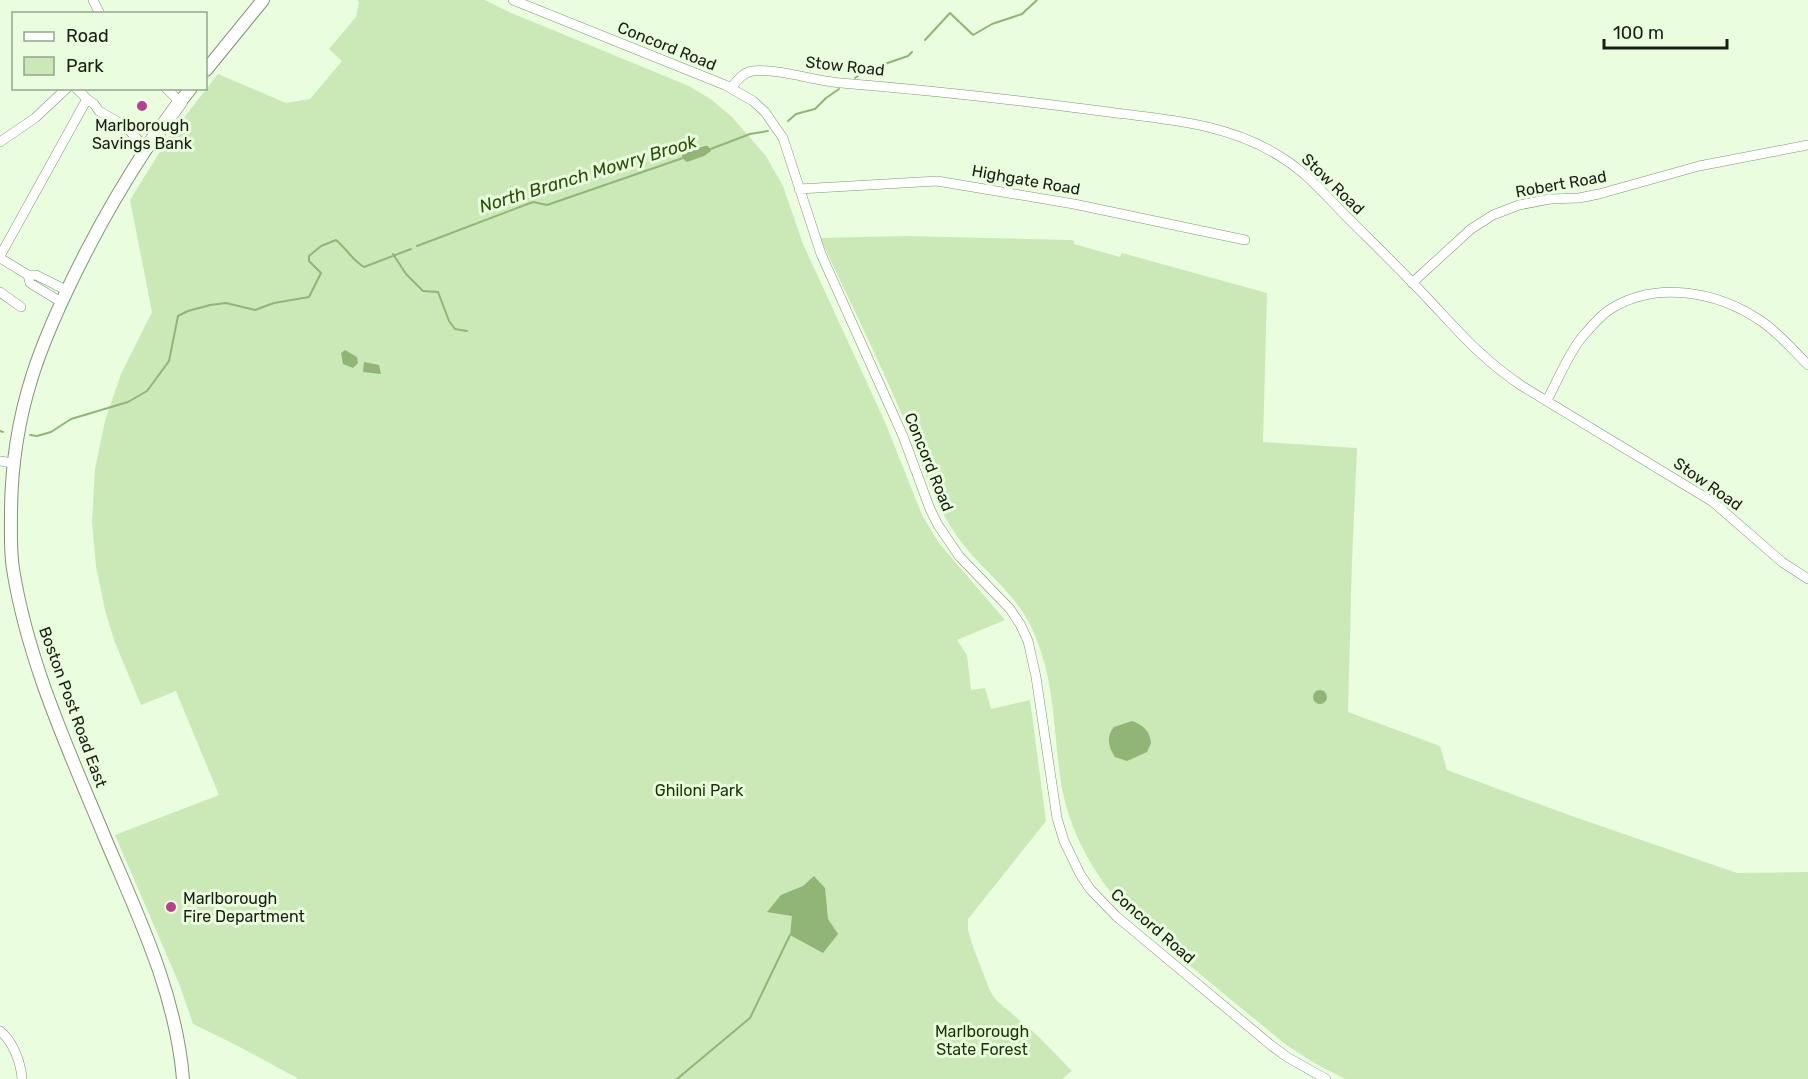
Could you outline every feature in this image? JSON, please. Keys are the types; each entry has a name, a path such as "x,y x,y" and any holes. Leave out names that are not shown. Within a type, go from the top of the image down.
{"highway":[{"name":"Boston Post Road East","path":"148,146 180,102"}],"main road":[{"path":"207,69 263,0"},
{"name":"Boston Post Road East","path":"180,102 189,90"},
{"name":"Boston Post Road East","path":"148,146 102,222 63,296 30,379 18,424 13,463 11,550 27,634 60,728 153,951 175,1019 183,1079"}],"street":[{"name":"Concord Road","path":"513,0 731,88 753,101 775,125 785,145 821,254 903,436 930,509 959,556 1010,609 1028,641 1036,677 1056,818 1080,874 1090,890 1116,916 1201,987 1287,1057 1326,1079"},
{"name":"Stow Road","path":"731,88 743,74 751,71 833,82 912,88 1145,115 1208,127 1269,149 1300,170 1478,353 1507,376 1713,502 1782,562 1808,579"},
{"path":"0,142 35,118 65,90"},
{"path":"78,90 99,111 125,126 141,143 148,146"},
{"path":"168,90 180,102"},
{"path":"63,296 36,275 28,275 0,257 87,99"},
{"name":"Robert Road","path":"1412,283 1471,229 1493,215 1519,205 1599,194 1699,166 1808,145"},
{"name":"Highgate Road","path":"800,189 937,181 1086,206 1245,240"},
{"path":"0,292 21,307"},
{"path":"1546,400 1581,337 1608,311 1634,297 1651,292 1702,295 1728,304 1760,321 1785,341 1808,365"},
{"path":"0,461 13,463"},
{"path":"0,1030 16,1054 22,1079"}],"green space":[{"path":"357,0 485,0 689,86 712,100 732,117 766,156 783,186 803,244 885,422 922,515 938,542 1005,620 957,640 967,655 971,690 985,688 991,709 1030,700 1046,821 968,919 968,930 990,991 997,1001 1037,1035 1072,1071 1062,1079 299,1079 193,1024 180,986 115,835 219,795 176,691 141,705 114,640 96,566 92,522 95,469 105,421 121,374 152,312 130,200 169,137 218,74 286,103 310,99 342,61 329,49 356,17 359,2"},
{"path":"907,236 1071,240 1074,244 1120,257 1122,253 1267,293 1263,442 1357,448 1348,712 1440,746 1447,770 1569,815 1737,873 1808,872 1808,1079 1345,1079 1285,1044 1139,924 1110,892 1077,837 1064,796 1048,677 1037,639 1012,597 961,542 945,516 930,487 890,388 820,238"}],"shaded area":[{"path":"708,146 711,151 704,156 687,162 682,158 682,152"},
{"path":"345,350 357,357 358,363 353,368 343,364 341,353"},
{"path":"364,362 379,365 381,374 363,372"},
{"path":"1317,690 1323,690 1327,697 1323,704 1317,704 1313,700 1313,694"},
{"path":"1132,721 1145,729 1151,743 1147,752 1127,761 1115,757 1109,745 1109,738 1114,727"},
{"path":"814,876 825,888 828,919 838,934 823,953 790,935 792,916 767,912 781,895 803,886"}],"waterway":[{"name":"North Branch Mowry Brook","path":"925,40 950,13 973,35 992,24 1022,14 1037,0"},
{"name":"North Branch Mowry Brook","path":"855,78 867,70 908,56 912,52"},
{"name":"North Branch Mowry Brook","path":"788,121 796,114 815,109 839,89"},
{"name":"North Branch Mowry Brook","path":"708,150 750,134 768,131"},
{"name":"North Branch Mowry Brook","path":"417,246 533,202 547,205 683,158"},
{"name":"North Branch Mowry Brook","path":"30,435 37,436 51,432 71,419 128,402 147,391 169,361 178,316 188,311 226,303 255,310 274,303 309,297 321,273 309,261 309,256 321,246 336,240 364,267 411,249"},
{"path":"393,254 406,274 423,291 438,292 449,321 455,329 467,331"},
{"path":"677,1079 750,1018 790,935"}],"place":[{"name":"Marlborough Savings Bank","path":"142,106"},
{"name":"Marlborough Fire Department","path":"171,907"}],"park label":[{"name":"Ghiloni Park","path":"699,790"},
{"name":"Marlborough State Forest","path":"982,1040"}]}
